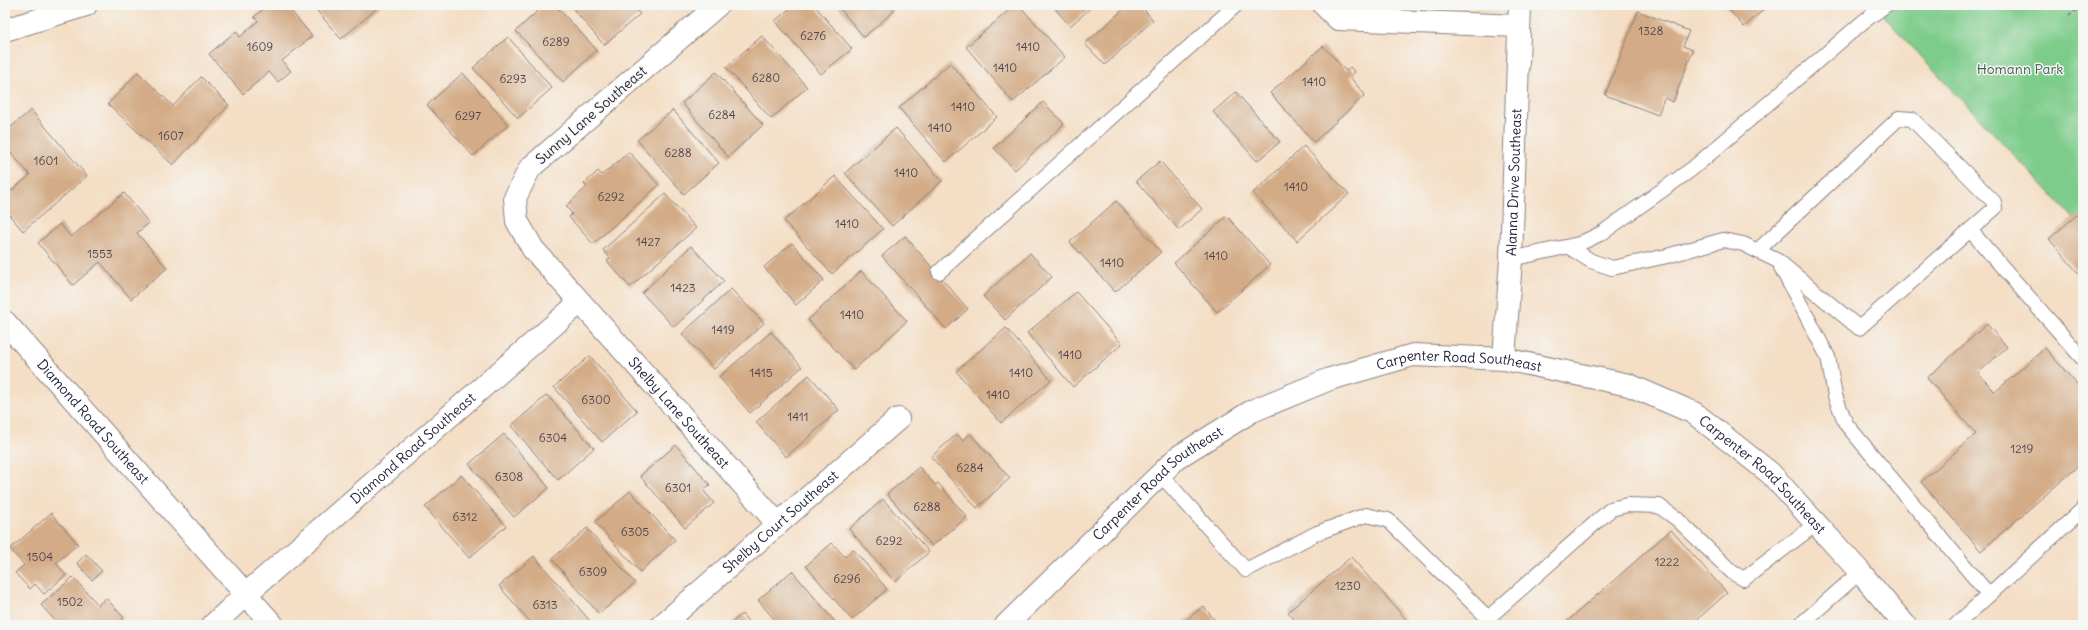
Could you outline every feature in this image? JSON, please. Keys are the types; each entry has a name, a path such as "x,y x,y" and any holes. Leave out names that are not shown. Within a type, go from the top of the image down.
{"street":[{"path":"5,30 86,5"},
{"name":"Sunny Lane Southeast","path":"580,303 533,249 518,221 515,198 530,168 718,5"},
{"path":"1324,5 1338,19 1519,16"},
{"name":"Alanna Drive Southeast","path":"1504,359 1511,259 1519,16"},
{"name":"Shelby Lane Southeast","path":"580,303 778,524"},
{"name":"Diamond Road Southeast","path":"213,625 246,594 580,303"},
{"name":"Diamond Road Southeast","path":"5,322 273,625"},
{"name":"Carpenter Road Southeast","path":"1006,625 1178,457 1252,412 1330,379 1413,355 1504,359 1629,385 1694,413 1770,473 1860,572 1905,625"},
{"name":"Shelby Court Southeast","path":"662,625 898,419"}],"lane":[{"path":"939,272 1236,5"},
{"path":"1511,259 1569,247 1602,233 1692,168 1864,21 1886,5"},
{"path":"1569,247 1591,261 1612,268 1667,256 1723,240 1743,244 1757,251 1778,261 1858,328 1995,208 1994,202 1912,119 1899,118 1757,251"},
{"path":"1970,230 2083,359"},
{"path":"1778,261 1828,357 1835,396 1846,424 1989,595"},
{"path":"1160,475 1246,570 1317,533 1366,515 1388,520 1488,618 1611,509 1627,505 1659,506 1677,519 1733,573 1744,580 1816,524"},
{"path":"1956,625 2083,509"},
{"path":"1800,625 1860,572"}],"path":[{"path":"2069,15 2083,6"}],"green space":[{"name":"Homann Park","path":"1875,5 2083,5 2083,228 1899,33"}],"building":[{"path":"268,5 286,5 312,36 282,61 291,71 278,82 269,72 243,94 209,54 236,31 240,37 258,21 254,17"},
{"path":"312,5 381,5 341,39"},
{"path":"544,5 555,5 597,50 563,82 516,31"},
{"path":"570,5 632,5 640,14 604,45"},
{"path":"794,5 814,5 852,49 821,74 775,21"},
{"path":"837,5 889,5 894,11 864,37"},
{"path":"1015,5 1019,5 1065,57 1013,102 966,47"},
{"path":"1052,5 1094,5 1070,26"},
{"path":"1128,5 1140,5 1153,20 1105,65 1085,44"},
{"path":"1725,5 1769,5 1744,27"},
{"path":"1638,11 1689,31 1683,46 1693,50 1673,102 1664,98 1658,115 1605,95"},
{"path":"762,36 807,87 771,119 726,67"},
{"path":"508,37 552,88 518,118 473,68"},
{"path":"1323,46 1346,71 1350,67 1355,72 1350,77 1365,95 1314,142 1270,93"},
{"path":"950,63 997,117 946,162 899,108"},
{"path":"138,72 173,106 201,77 229,105 173,165 108,104"},
{"path":"716,72 763,125 728,157 682,103"},
{"path":"463,73 508,125 473,156 427,105"},
{"path":"1236,92 1280,142 1257,161 1213,112"},
{"path":"1043,102 1064,124 1015,170 994,148"},
{"path":"31,110 87,176 23,231 5,210 5,196 30,175 5,146 5,132"},
{"path":"673,110 719,163 684,194 637,140"},
{"path":"896,128 942,181 892,226 845,173"},
{"path":"1304,146 1349,194 1297,241 1253,193"},
{"path":"629,152 659,185 593,244 569,217 572,214 566,206 587,187 584,184 598,171 602,175"},
{"path":"1160,161 1202,209 1179,230 1136,181"},
{"path":"835,176 883,229 832,274 784,221"},
{"path":"124,193 149,223 137,233 167,268 131,299 100,262 73,285 38,243 60,224 71,237"},
{"path":"665,194 696,228 630,287 607,261 610,258 603,250"},
{"path":"1116,201 1161,252 1115,292 1070,242"},
{"path":"2078,214 2083,220 2083,274 2081,276 2049,239"},
{"path":"1227,216 1270,265 1217,312 1174,263"},
{"path":"905,236 968,309 946,329 882,256"},
{"path":"792,243 824,280 796,305 764,267"},
{"path":"691,246 724,281 674,327 642,293"},
{"path":"1030,253 1052,277 1005,320 983,296"},
{"path":"861,271 907,321 854,370 808,320"},
{"path":"731,289 764,323 714,369 682,334"},
{"path":"1076,292 1122,344 1073,387 1027,333"},
{"path":"1987,324 2007,347 1978,373 1995,392 2045,348 2083,391 2083,462 1981,551 1921,482 1976,434 1927,378"},
{"path":"1006,328 1051,380 1001,423 956,371"},
{"path":"771,332 802,367 750,413 719,377"},
{"path":"590,356 637,411 602,442 554,387"},
{"path":"809,375 839,410 786,457 756,422"},
{"path":"547,395 594,448 558,480 511,426"},
{"path":"504,434 549,488 514,517 469,464"},
{"path":"957,434 963,441 970,434 1010,478 977,508 931,457"},
{"path":"676,445 710,485 703,490 714,503 685,528 640,476"},
{"path":"919,467 935,485 938,483 967,517 932,546 887,494"},
{"path":"461,475 506,526 469,558 425,507"},
{"path":"630,491 675,540 640,572 595,522"},
{"path":"883,499 929,552 895,582 849,529"},
{"path":"51,513 78,544 56,563 66,575 44,594 35,584 30,589 15,573 24,565 10,549"},
{"path":"587,528 635,583 599,614 552,559"},
{"path":"1671,530 1727,593 1691,625 1563,625"},
{"path":"832,543 845,557 853,549 887,589 852,620 806,566"},
{"path":"86,554 102,571 92,580 77,563"},
{"path":"534,556 591,622 588,625 533,625 499,586"},
{"path":"1351,557 1411,625 1299,625 1288,612"},
{"path":"792,571 837,624 836,625 779,625 758,600"},
{"path":"73,577 98,605 106,598 124,618 116,625 59,625 41,605"},
{"path":"1203,606 1219,625 1181,625"},
{"path":"742,614 751,625 729,625"},
{"path":"762,620 766,625 755,625"}]}
